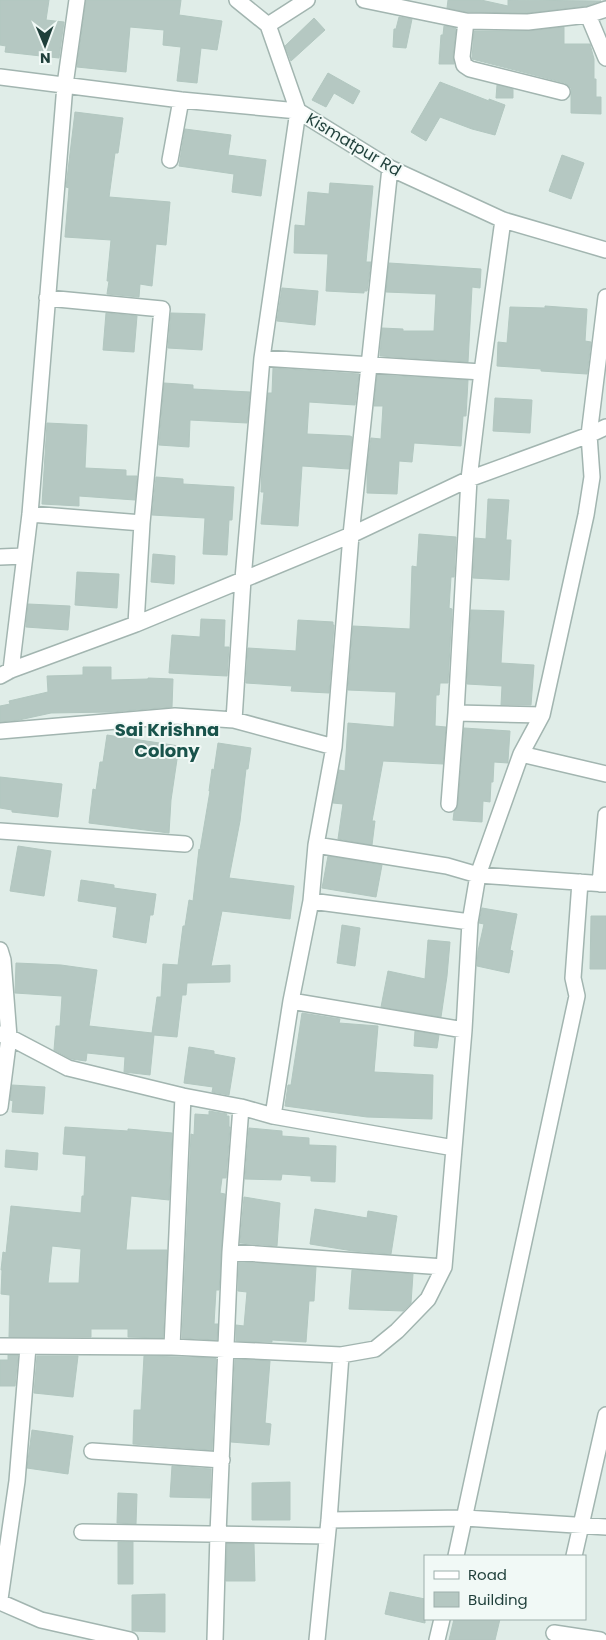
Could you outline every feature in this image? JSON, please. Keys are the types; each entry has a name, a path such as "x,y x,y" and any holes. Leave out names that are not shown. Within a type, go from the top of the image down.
{"street":[{"path":"78,0 65,85 30,514 5,673 136,624 351,535 469,479 606,427"},
{"path":"234,720 243,579 262,358 298,112 268,25 237,0"},
{"path":"268,25 307,0"},
{"path":"364,0 466,21 528,22 588,15 606,10"},
{"path":"588,15 606,58"},
{"path":"466,21 462,57 464,65 562,92"},
{"name":"Kismatpur Rd","path":"0,77 181,100 298,112 390,168 504,220 606,250"},
{"path":"170,160 181,100"},
{"path":"273,1116 291,1001 311,901 316,845 334,747 351,535 390,168"},
{"path":"449,804 469,479 504,220"},
{"path":"0,1346 172,1347 341,1355 375,1349 397,1331 428,1299 444,1267 464,1030 470,922 478,875 522,754 542,715 586,515 592,477 589,435 606,297"},
{"path":"47,298 162,309 142,523 136,624"},
{"path":"262,358 482,372"},
{"path":"30,514 142,523"},
{"path":"0,557 24,556"},
{"path":"456,713 542,715"},
{"path":"0,732 176,716 234,720 334,747"},
{"path":"522,754 606,774"},
{"path":"316,845 447,866 478,875 603,884 606,815"},
{"path":"0,831 185,844"},
{"path":"456,1555 577,996 573,978 580,882"},
{"path":"311,901 470,922"},
{"path":"0,950 4,960 4,1036 0,1107"},
{"path":"291,1001 464,1030"},
{"path":"4,1036 68,1068 273,1116 454,1148"},
{"path":"172,1347 183,1096"},
{"path":"215,1640 230,1252 241,1107"},
{"path":"230,1252 444,1267"},
{"path":"28,1347 17,1480 0,1600 41,1620 130,1640"},
{"path":"316,1640 329,1520 341,1355"},
{"path":"574,1555 606,1415"},
{"path":"92,1451 222,1460"},
{"path":"329,1520 465,1518 606,1527"},
{"path":"82,1532 327,1536"},
{"path":"437,1640 442,1620"},
{"path":"555,1630 600,1640"}],"building":[{"path":"0,0 49,0 46,20 64,22 59,58 5,52 6,46 0,45"},
{"path":"86,0 181,0 179,15 222,21 217,50 201,48 197,83 177,81 181,47 163,45 164,30 130,27 126,72 77,67"},
{"path":"448,0 481,0 508,6 508,0 601,1 586,6 528,13 467,12 447,8"},
{"path":"399,17 412,19 406,48 393,47 394,29 396,29"},
{"path":"314,18 325,30 291,61 285,46"},
{"path":"444,26 456,28 454,64 439,64 441,35 443,35"},
{"path":"564,27 564,44 590,44 594,59 596,97 601,97 601,114 571,113 571,88 565,83 472,59 474,31 528,31"},
{"path":"328,73 360,91 353,104 334,93 326,107 312,100"},
{"path":"440,82 489,101 489,99 505,105 495,135 440,117 426,141 411,132"},
{"path":"497,85 513,89 513,98 496,98"},
{"path":"75,112 123,118 118,153 115,153 109,197 170,202 166,245 156,244 152,286 140,284 139,297 107,294 111,240 65,237 69,188 66,187"},
{"path":"185,129 231,135 228,155 266,160 261,196 232,192 234,174 179,166"},
{"path":"562,155 584,163 571,199 549,191"},
{"path":"330,183 373,186 366,262 371,262 367,291 364,291 364,293 326,291 328,254 294,253 295,225 305,226 308,192 329,194"},
{"path":"389,263 481,269 480,288 472,287 468,362 380,356 382,328 403,329 403,331 434,331 436,294 386,292"},
{"path":"282,288 318,291 315,325 277,321"},
{"path":"545,306 587,309 585,341 591,342 587,374 497,366 498,342 507,343 510,307 545,308"},
{"path":"106,313 137,316 134,352 103,350"},
{"path":"171,313 205,314 202,350 168,348"},
{"path":"273,368 359,374 355,405 309,402 307,434 352,437 349,469 302,466 298,526 261,524 264,492 261,492 262,465 268,393 272,393"},
{"path":"377,375 468,380 466,416 463,416 461,446 414,443 412,462 399,461 397,494 367,493 367,469 371,438 381,439 383,406 374,406"},
{"path":"164,383 193,385 193,389 250,392 247,423 190,420 189,447 159,445"},
{"path":"495,398 532,400 530,433 493,431"},
{"path":"47,423 87,425 85,468 126,470 126,476 137,476 135,500 79,496 79,506 42,504"},
{"path":"156,477 183,479 183,484 234,487 232,520 229,520 227,555 203,554 205,518 152,515"},
{"path":"488,499 509,500 506,540 511,540 509,580 473,578 475,538 486,539"},
{"path":"419,534 456,537 454,577 451,577 449,608 452,609 448,683 440,683 439,695 436,695 435,726 446,727 443,764 383,761 372,821 375,821 372,845 338,839 343,804 333,803 339,770 345,771 348,723 394,727 396,692 348,690 353,626 410,629 412,566 417,567"},
{"path":"153,554 175,556 174,584 151,582"},
{"path":"77,572 119,574 117,608 75,605"},
{"path":"28,604 70,606 68,630 26,627"},
{"path":"471,610 504,611 501,663 534,665 531,705 501,705 502,686 467,684"},
{"path":"201,619 225,620 224,647 229,647 227,676 169,673 172,635 200,637"},
{"path":"298,620 333,622 329,693 291,691 292,686 246,683 248,648 296,651"},
{"path":"83,667 111,667 111,680 173,679 172,707 111,712 51,713 0,722 0,706 10,704 9,701 48,692 47,676 83,675"},
{"path":"464,728 510,731 508,763 494,762 490,802 483,801 482,822 453,820 454,812 458,805"},
{"path":"107,735 179,746 171,800 169,833 89,823 93,789 96,790 100,762 103,762"},
{"path":"218,743 251,748 229,878 294,886 290,919 222,911 211,966 230,965 230,982 187,983 186,995 182,995 177,1037 154,1035 150,1075 124,1072 125,1057 87,1053 86,1061 71,1059 54,1050 56,1026 60,1026 62,996 15,993 16,963 61,965 97,970 89,1026 152,1033 157,997 161,997 163,964 178,965 183,926 185,926 189,900 193,901 199,849"},
{"path":"0,777 62,784 58,817 12,812 12,810 0,808"},
{"path":"18,846 51,851 44,896 10,891"},
{"path":"328,856 382,865 376,897 322,888"},
{"path":"81,880 114,885 114,888 156,894 153,915 150,915 146,943 113,937 117,907 78,901"},
{"path":"482,908 517,914 510,950 513,951 509,973 477,966 484,924 479,923"},
{"path":"591,916 606,916 606,969 590,969"},
{"path":"342,925 360,928 355,966 337,963"},
{"path":"428,940 450,942 441,1017 381,1007 388,971 425,979"},
{"path":"302,1013 340,1019 339,1023 378,1026 374,1072 433,1075 432,1119 367,1117 285,1106 288,1085 291,1085"},
{"path":"415,1031 439,1035 437,1048 414,1046"},
{"path":"189,1047 214,1051 214,1054 235,1058 229,1095 212,1092 213,1087 184,1083"},
{"path":"12,1085 45,1087 43,1114 12,1112 13,1101 10,1100"},
{"path":"209,1111 227,1114 230,1127 226,1178 222,1178 220,1193 225,1194 219,1290 216,1290 214,1324 218,1324 217,1340 182,1338 191,1134 194,1135 195,1114 209,1115"},
{"path":"65,1127 128,1131 128,1129 172,1133 169,1200 131,1196 126,1250 167,1250 163,1338 128,1337 128,1329 91,1329 91,1337 9,1337 10,1295 1,1294 1,1270 3,1252 6,1253 11,1206 81,1213 82,1196 84,1196 86,1156 63,1154","holes":["52,1246 81,1249 79,1283 48,1283"]},
{"path":"249,1128 282,1131 282,1136 309,1138 309,1145 336,1146 335,1182 311,1181 311,1176 282,1174 281,1180 245,1179"},
{"path":"6,1150 38,1153 37,1170 5,1167"},
{"path":"244,1197 280,1203 277,1246 240,1243"},
{"path":"315,1209 367,1218 368,1211 397,1216 391,1254 353,1251 310,1244"},
{"path":"239,1262 316,1267 314,1301 309,1301 306,1342 272,1340 272,1342 236,1341 236,1325 244,1326 247,1292 238,1291"},
{"path":"352,1270 413,1274 411,1303 403,1311 349,1309"},
{"path":"8,1355 18,1355 15,1386 0,1386 0,1360 8,1360"},
{"path":"37,1356 78,1356 73,1397 34,1393"},
{"path":"144,1356 216,1358 212,1450 133,1444 134,1410 141,1410"},
{"path":"235,1359 270,1361 265,1423 271,1424 269,1445 231,1442"},
{"path":"32,1430 73,1436 68,1474 27,1468"},
{"path":"172,1466 211,1469 210,1498 170,1497"},
{"path":"290,1482 290,1520 252,1520 252,1483"},
{"path":"118,1493 137,1494 136,1524 117,1523"},
{"path":"118,1542 133,1542 133,1584 118,1584"},
{"path":"227,1544 254,1544 255,1581 226,1581"},
{"path":"390,1592 424,1599 425,1623 385,1614"},
{"path":"165,1594 165,1632 132,1631 132,1595"},
{"path":"454,1620 500,1620 495,1640 449,1640"}],"district":[{"name":"Sai Krishna Colony","path":"167,740"}]}
